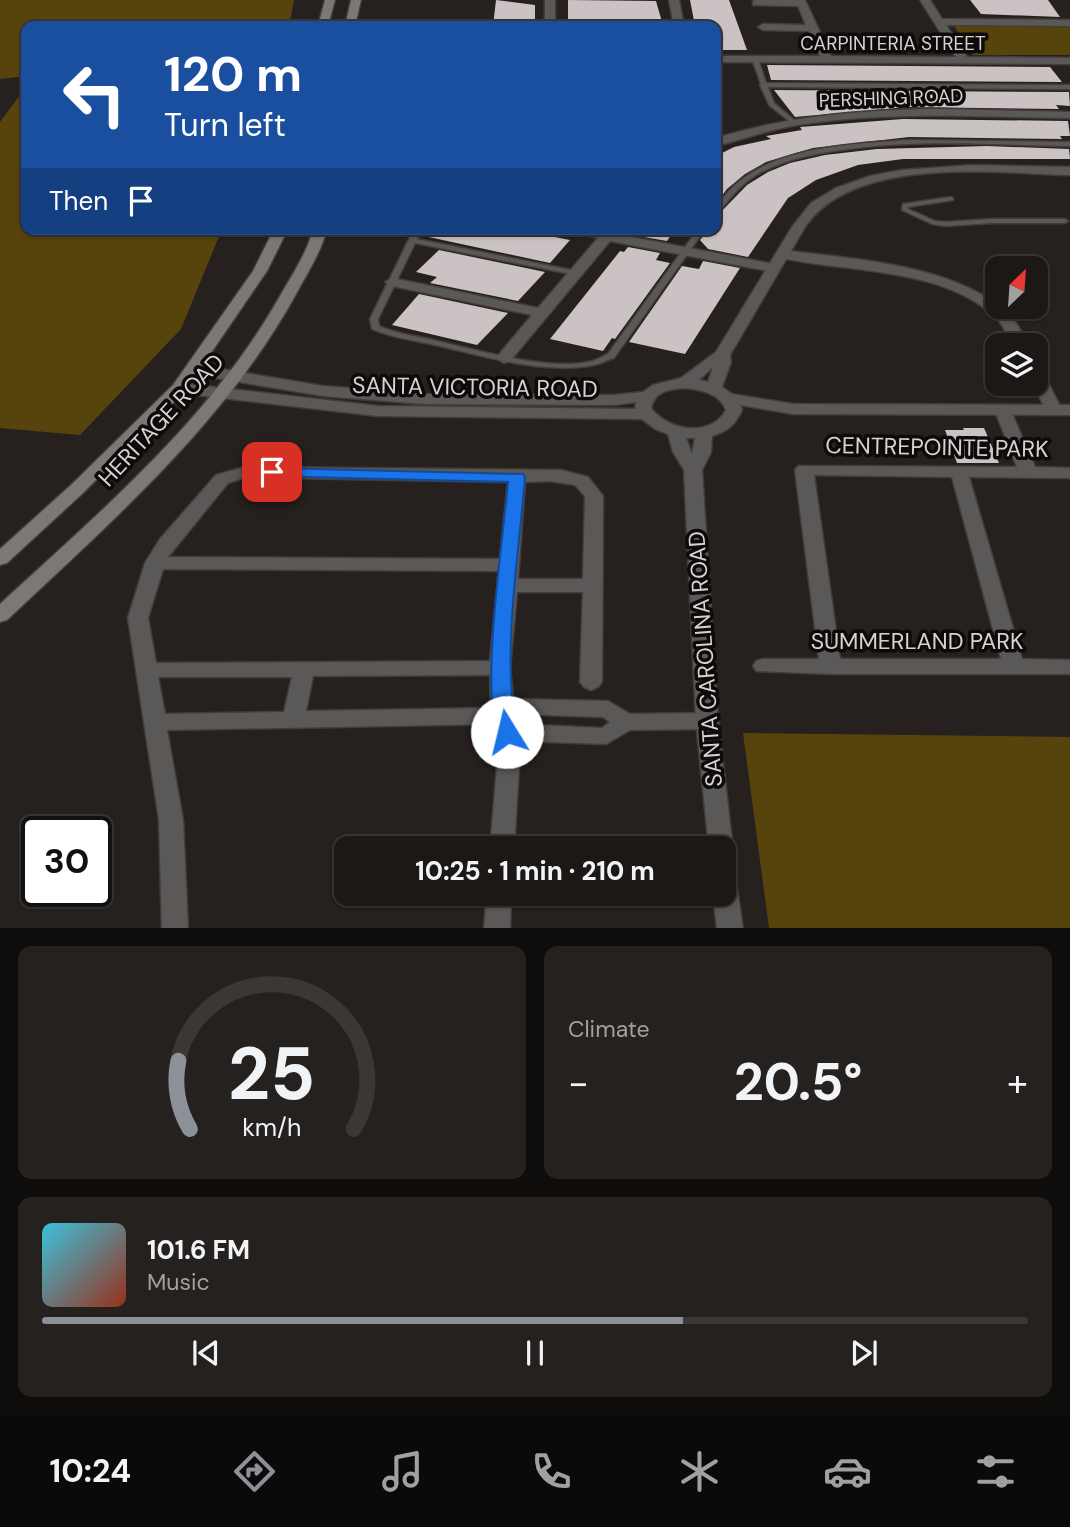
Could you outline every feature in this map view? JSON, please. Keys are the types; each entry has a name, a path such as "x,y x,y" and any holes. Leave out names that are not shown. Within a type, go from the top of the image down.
{"main road":[{"path":"324,21 330,0"},
{"path":"351,21 356,0"},
{"name":"HERITAGE ROAD","path":"0,559 86,480 178,388 260,271 278,235"},
{"name":"HERITAGE ROAD","path":"0,615 116,506 224,394 286,302 317,235"}],"street":[{"path":"550,21 551,0"},
{"path":"674,0 678,21"},
{"path":"925,0 964,61"},
{"path":"756,3 800,2 827,60"},
{"path":"939,22 1070,23"},
{"path":"763,27 812,27"},
{"name":"CARPINTERIA STREET","path":"721,59 1069,62"},
{"name":"PERSHING ROAD","path":"721,140 793,122 869,115 1070,116"},
{"path":"721,130 734,136"},
{"path":"648,396 643,408 646,414 662,427 675,431 704,433 723,426 733,416 734,410 721,393 722,355 773,268 816,206 842,190 874,179 940,170 1070,171"},
{"path":"504,358 608,235"},
{"path":"618,235 773,268"},
{"path":"782,254 902,274 969,291 1005,318 1013,333"},
{"path":"392,282 542,313"},
{"path":"685,383 705,369 712,358 722,355"},
{"name":"SANTA VICTORIA ROAD","path":"192,369 323,391 424,399 614,400 648,396 663,387 685,383"},
{"path":"685,383 793,409 1062,410"},
{"name":"SANTA VICTORIA ROAD","path":"178,388 379,411 646,414"},
{"path":"1048,392 1062,410"},
{"path":"733,416 779,413 793,409"},
{"path":"1003,411 1028,472"},
{"name":"SANTA CAROLINA ROAD","path":"675,431 692,470 707,721 720,836"},
{"name":"SANTA CAROLINA ROAD","path":"692,470 702,452 704,433"},
{"name":"CENTREPOINTE PARK","path":"831,667 804,470 1070,473"},
{"path":"959,472 1014,667"},
{"path":"175,928 171,820 138,618 155,563 167,543 216,486 233,474 573,477 584,480 591,486 594,496 591,682"},
{"path":"503,836 508,767 500,668 517,477"},
{"path":"155,563 508,575 593,586"},
{"name":"SUMMERLAND PARK","path":"763,666 1070,667"},
{"path":"147,670 500,668"},
{"path":"293,720 304,669"},
{"path":"156,722 504,718 568,707 608,709 625,722"},
{"path":"568,707 568,735"},
{"path":"504,718 568,735 606,736 625,722 707,721"},
{"path":"496,928 498,906"},
{"path":"727,906 730,928"}],"lane":[{"path":"755,59 771,104 793,122"},
{"path":"763,85 1070,87"},
{"path":"721,206 737,185 759,170 815,152 885,144 1070,144"},
{"path":"951,199 905,205 905,211 946,224 1067,221 1070,231"},
{"path":"415,235 374,319 375,327 504,358 545,364 602,363 611,356 697,235"},
{"path":"412,240 576,273"}],"shaded area":[{"path":"0,0 294,0 290,21 21,21 21,77 0,79"},
{"path":"954,26 1070,26 1070,55 973,55"},
{"path":"21,94 21,235 220,235 181,329 80,435 0,428 0,122"},
{"path":"743,733 1070,737 1070,928 769,928"}],"building":[{"path":"496,0 535,5 535,21 494,21"},
{"path":"568,0 656,1 662,21 568,21"},
{"path":"690,0 729,0 747,50 721,50 721,21 694,21"},
{"path":"970,0 1048,0 1060,17 981,14"},
{"path":"767,65 1050,67 1062,82 771,80"},
{"path":"774,90 1069,92 1070,106 1056,105 1059,109 908,107 795,117"},
{"path":"903,119 1068,121 1070,136 1060,136 1062,139 909,137 813,148 766,162 745,174 721,197 721,154 734,147 771,139 766,136 802,130 800,127"},
{"path":"987,146 1069,149 1070,159 903,159 858,165 816,180 788,198 748,257 708,249 700,240 704,235 721,235 721,212 747,185 768,172 790,163 825,155 877,149"},
{"path":"545,235 570,240 550,263 424,236"},
{"path":"639,235 671,235 667,241"},
{"path":"628,247 660,253 656,260 670,263 615,339 612,338 603,351 550,339 620,251 624,252"},
{"path":"439,250 545,272 518,301 430,283 437,277 416,272"},
{"path":"703,261 740,268 685,354 629,342 682,266 699,269"},
{"path":"419,294 508,313 477,345 392,325"},
{"path":"963,428 984,428 999,463 957,463 945,430 964,430"}],"route":[{"path":"272,472 517,477 500,668 502,706 507,732"}]}
